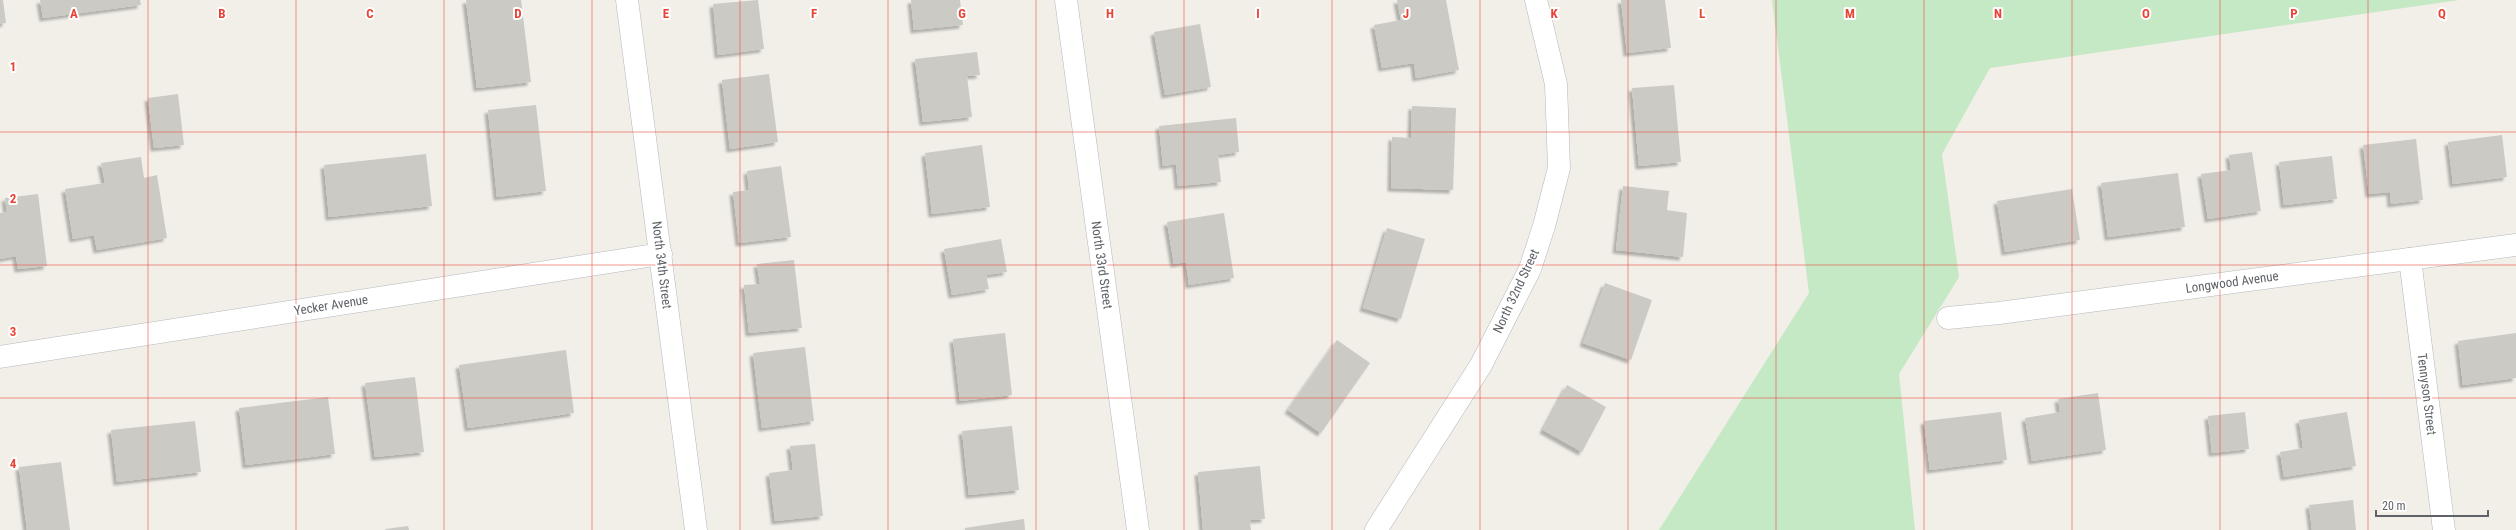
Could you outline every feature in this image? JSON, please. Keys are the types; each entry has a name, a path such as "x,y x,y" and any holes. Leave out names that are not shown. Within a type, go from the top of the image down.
{"street":[{"name":"North 34th Street","path":"627,0 696,530"},
{"name":"North 33rd Street","path":"1066,0 1138,530"},
{"name":"North 32nd Street","path":"1376,530 1481,365 1530,269 1544,226 1559,168 1556,84 1536,0"},
{"name":"Longwood Avenue","path":"1948,318 2007,312 2516,245"},
{"name":"Yecker Avenue","path":"0,357 661,254"},
{"name":"Tennyson Street","path":"2410,259 2444,530"}],"green space":[{"path":"1772,0 2459,0 1990,68 1942,154 1959,277 1899,374 1915,530 1659,530 1809,293"}],"building":[{"path":"0,0 3,0 6,23 0,24"},
{"path":"40,0 140,0 141,5 43,18"},
{"path":"466,0 521,0 531,82 477,88"},
{"path":"758,0 764,49 718,55 713,4"},
{"path":"911,0 960,0 963,25 914,30"},
{"path":"1397,0 1446,0 1459,70 1416,78 1414,63 1382,68 1374,25 1401,20"},
{"path":"1621,0 1665,0 1671,48 1627,53"},
{"path":"1200,24 1211,87 1165,95 1154,32"},
{"path":"977,52 980,75 967,76 972,117 923,122 915,59"},
{"path":"769,74 778,142 730,149 722,80"},
{"path":"1674,85 1681,162 1639,166 1632,88"},
{"path":"178,94 184,145 154,148 148,98"},
{"path":"536,105 546,191 497,197 488,110"},
{"path":"1412,106 1456,108 1453,190 1391,188 1392,137 1411,138"},
{"path":"1236,118 1239,152 1218,155 1221,182 1178,186 1176,164 1163,166 1159,126"},
{"path":"2502,135 2507,177 2453,184 2448,142"},
{"path":"2416,139 2423,200 2391,204 2390,192 2369,194 2363,145"},
{"path":"982,145 990,207 932,214 925,153"},
{"path":"2252,152 2261,211 2208,219 2201,174 2231,170 2229,155"},
{"path":"426,154 432,206 329,217 324,165"},
{"path":"2332,156 2337,199 2284,205 2279,162"},
{"path":"141,157 144,178 157,175 167,238 97,250 94,235 73,239 65,189 105,183 101,163"},
{"path":"781,166 791,237 739,243 733,192 749,190 747,171"},
{"path":"2178,173 2185,227 2108,237 2101,183"},
{"path":"1623,186 1669,191 1667,210 1687,213 1683,257 1616,250"},
{"path":"2072,189 2080,240 2005,252 1997,201"},
{"path":"38,194 47,266 18,269 16,256 0,259 0,213 7,212 5,198"},
{"path":"1224,213 1234,278 1189,285 1186,262 1174,264 1167,222"},
{"path":"1387,228 1425,239 1401,319 1363,308"},
{"path":"1001,239 1007,272 986,275 989,289 952,295 944,249"},
{"path":"794,260 802,328 749,333 744,285 760,284 757,264"},
{"path":"1605,283 1652,300 1631,360 1583,343"},
{"path":"1005,333 1012,395 960,401 953,339"},
{"path":"2516,333 2516,378 2463,385 2458,341"},
{"path":"1337,340 1370,363 1321,433 1288,410"},
{"path":"805,347 814,421 762,428 753,353"},
{"path":"566,350 574,413 468,428 459,365"},
{"path":"415,377 424,452 375,457 365,383"},
{"path":"1567,385 1606,407 1582,452 1543,430"},
{"path":"2098,393 2106,450 2032,461 2025,418 2060,412 2058,399"},
{"path":"328,397 335,454 246,465 239,408"},
{"path":"2001,412 2007,460 1930,470 1924,421"},
{"path":"2245,412 2249,449 2212,453 2208,416"},
{"path":"2347,412 2356,466 2284,477 2280,452 2303,448 2299,420"},
{"path":"195,421 201,472 117,482 111,430"},
{"path":"1012,426 1019,490 969,495 962,431"},
{"path":"815,444 823,516 775,521 769,473 793,470 790,446"},
{"path":"61,462 70,530 27,530 19,467"},
{"path":"1260,466 1265,519 1250,520 1251,530 1203,530 1198,472"},
{"path":"2353,500 2356,530 2312,530 2309,505"},
{"path":"1024,519 1025,530 965,530 965,528"},
{"path":"408,526 409,530 385,529"}]}
